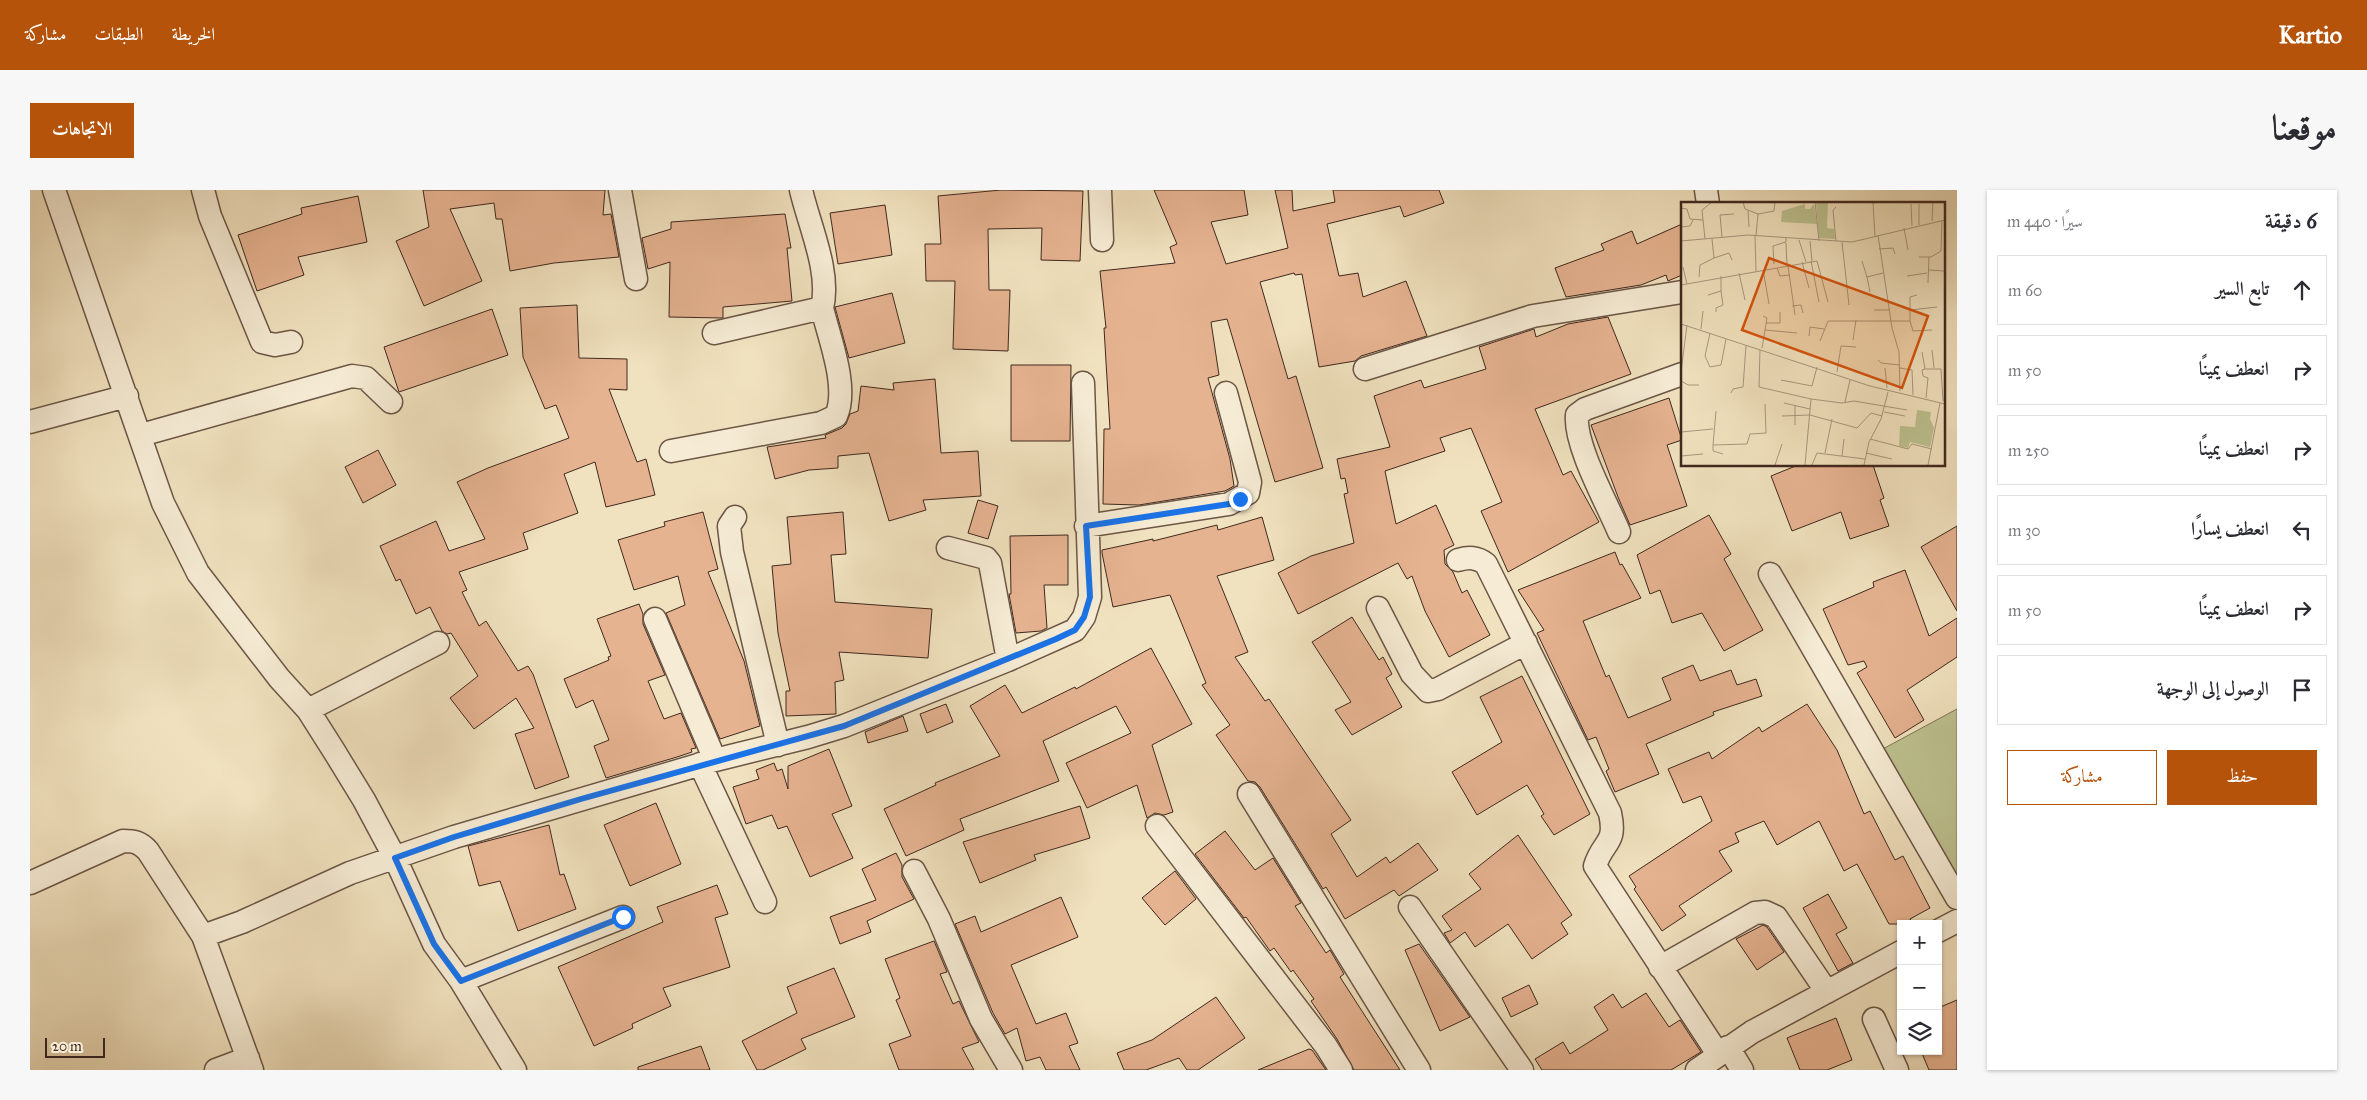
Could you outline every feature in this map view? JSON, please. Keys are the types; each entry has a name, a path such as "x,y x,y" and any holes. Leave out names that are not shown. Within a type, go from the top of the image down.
{"street":[{"path":"54,190 163,503 198,573 279,678 308,710 364,800 395,858 434,944 461,981 515,1070"},
{"path":"203,190 210,216 262,342 275,345 291,342"},
{"path":"620,190 636,279"},
{"path":"671,451 821,423 836,416 841,406 842,390 822,308 824,295 815,236 801,190"},
{"path":"1100,190 1102,240"},
{"path":"1365,369 1532,316 1681,292"},
{"path":"714,333 822,308"},
{"path":"1619,532 1581,444 1576,426 1577,415 1585,408 1681,374"},
{"path":"140,435 352,376 366,378 392,402"},
{"path":"203,936 242,922 350,873 454,837 707,762 778,745 844,726 1008,660 1075,630 1084,617 1090,597 1086,526 1083,383"},
{"path":"1086,526 1229,504 1248,493 1250,482 1226,393"},
{"path":"30,422 127,396"},
{"path":"736,517 730,526 732,552 778,745"},
{"path":"948,548 986,558 990,563 1008,660"},
{"path":"1458,560 1468,557 1486,564 1610,813 1614,829 1610,841 1599,855 1595,866 1660,967 1723,1051 1742,1070"},
{"path":"1770,574 1957,898"},
{"path":"1378,608 1412,674 1420,685 1428,691 1438,689 1526,643"},
{"path":"655,619 707,762 765,902"},
{"path":"308,710 438,643"},
{"path":"1249,794 1420,1070"},
{"path":"1157,826 1326,1046 1341,1070"},
{"path":"30,883 123,841 133,841 142,844 203,936 250,1064 216,1070"},
{"path":"914,871 939,919 981,1020 1011,1070"},
{"path":"1410,908 1522,1070"},
{"path":"1660,967 1754,913 1765,912 1776,917 1827,992"},
{"path":"461,981 623,917"},
{"path":"1942,929 1957,921"},
{"path":"1697,1070 1723,1051 1897,954"},
{"path":"1874,1019 1897,1070"}],"green space":[{"path":"1957,709 1957,885 1879,751"}],"building":[{"path":"423,190 605,190 603,215 611,214 619,257 554,263 510,271 502,219 496,219 494,203 450,209 482,281 424,306 396,241 429,227"},
{"path":"1001,190 1083,191 1080,261 1041,260 1042,228 988,229 989,290 1010,290 1008,351 953,349 955,281 926,281 925,244 941,244 938,196"},
{"path":"1154,190 1244,190 1248,215 1211,222 1226,264 1288,248 1275,190 1292,190 1293,211 1335,202 1333,190 1439,190 1444,203 1404,217 1400,206 1327,224 1339,276 1358,273 1363,297 1406,281 1427,336 1361,356 1355,361 1319,367 1302,274 1295,275 1294,273 1260,282 1288,379 1296,376 1323,468 1275,482 1227,319 1211,322 1219,375 1208,378 1230,459 1234,486 1225,491 1139,505 1103,504 1104,429 1110,429 1104,328 1106,328 1100,271 1175,263 1170,247 1177,244"},
{"path":"358,196 367,242 298,257 304,275 257,291 238,235 302,214 301,208"},
{"path":"885,205 892,255 838,264 830,213"},
{"path":"785,214 791,248 787,248 792,301 723,307 723,318 669,317 670,262 648,269 642,238 671,229 671,222"},
{"path":"1681,224 1681,275 1668,281 1666,275 1641,285 1566,297 1555,268 1604,250 1601,244 1632,231 1637,244"},
{"path":"892,293 905,343 849,358 835,307"},
{"path":"577,305 579,358 627,359 627,390 609,389 637,462 646,459 655,495 606,507 595,462 564,474 578,513 523,533 528,549 459,572 467,590 462,592 479,626 486,621 518,671 528,666 533,674 569,777 535,789 515,734 534,728 516,698 474,729 450,698 478,676 451,633 447,634 442,631 430,607 416,614 400,579 396,581 380,546 436,521 449,551 485,539 457,482 488,468 569,438 556,405 545,409 523,357 520,308"},
{"path":"492,309 508,355 399,392 384,347"},
{"path":"1608,317 1631,374 1535,409 1563,475 1571,471 1599,522 1508,572 1481,511 1502,502 1471,428 1440,438 1445,451 1385,471 1396,524 1436,505 1454,545 1444,550 1445,564 1453,572 1462,593 1467,590 1490,635 1449,657 1425,611 1412,576 1407,579 1398,563 1298,614 1278,573 1311,556 1354,543 1344,494 1348,493 1345,478 1341,479 1337,459 1390,447 1374,396 1421,380 1424,388 1486,369 1479,347 1534,329 1536,337 1568,324"},
{"path":"1011,365 1071,365 1070,441 1011,441"},
{"path":"935,379 941,453 978,451 981,496 923,500 926,510 889,521 869,453 838,456 838,468 809,470 775,479 767,447 826,438 825,435 842,428 850,414 858,411 861,386 894,390 893,383"},
{"path":"1669,398 1681,440 1667,445 1687,506 1630,525 1591,425"},
{"path":"378,450 396,485 363,503 345,467"},
{"path":"1796,466 1873,466 1884,498 1880,500 1889,526 1850,539 1841,512 1792,531 1771,476"},
{"path":"978,500 998,506 988,539 968,533"},
{"path":"703,512 718,569 708,572 744,661 760,726 720,739 666,613 685,605 678,576 634,590 618,540 665,526 664,522"},
{"path":"843,512 846,554 831,555 835,602 932,609 928,658 839,652 844,680 835,682 836,714 786,716 786,691 790,691 778,633 772,566 791,564 787,517"},
{"path":"1709,515 1731,554 1724,559 1763,630 1724,651 1702,613 1672,623 1660,590 1650,594 1637,555"},
{"path":"1262,517 1274,560 1217,576 1248,652 1235,657 1265,701 1269,699 1351,820 1331,834 1357,877 1386,857 1390,863 1418,843 1438,870 1399,896 1394,890 1345,919 1326,887 1323,889 1260,787 1255,782 1248,781 1216,735 1230,725 1202,685 1206,683 1170,595 1113,607 1102,550 1153,539 1153,541 1217,525 1218,530"},
{"path":"1957,526 1957,611 1921,547"},
{"path":"1068,535 1068,585 1044,585 1047,628 1041,631 1016,633 1009,594 1011,594 1010,536"},
{"path":"1615,552 1620,565 1622,564 1641,598 1583,621 1606,677 1609,675 1628,718 1671,700 1662,678 1693,665 1700,681 1731,670 1737,685 1756,679 1762,696 1713,712 1714,715 1646,744 1659,774 1615,792 1606,771 1609,769 1596,737 1588,740 1537,633 1544,630 1518,590"},
{"path":"1905,570 1929,636 1957,618 1957,657 1907,690 1924,720 1895,738 1857,673 1867,667 1864,661 1848,665 1823,609 1874,587 1873,582"},
{"path":"639,604 643,614 643,624 665,675 648,681 664,719 681,713 696,748 691,749 692,752 677,757 606,778 594,746 609,740 593,700 576,708 564,679 609,660 608,657 611,656 597,619"},
{"path":"1352,617 1379,660 1383,657 1392,674 1386,678 1402,707 1352,735 1335,710 1351,702 1312,642"},
{"path":"1151,648 1192,724 1152,745 1173,812 1164,815 1155,813 1147,818 1137,785 1087,808 1066,763 1131,733 1116,706 1043,741 1059,781 960,819 964,830 906,856 884,809 936,785 935,783 1000,756 970,706 1005,685 1022,713 1075,687 1076,689"},
{"path":"1522,676 1590,814 1554,835 1541,816 1544,814 1527,785 1477,815 1452,772 1502,742 1480,697"},
{"path":"946,704 953,722 927,733 920,714"},
{"path":"1807,704 1837,750 1864,814 1870,811 1895,860 1903,856 1930,908 1911,920 1897,920 1897,924 1889,924 1857,864 1844,871 1819,821 1777,845 1764,821 1735,833 1739,842 1719,851 1732,871 1679,906 1686,915 1662,931 1634,889 1636,887 1629,876 1712,821 1701,796 1683,803 1668,769 1709,752 1712,759 1759,727 1762,732"},
{"path":"903,716 908,731 868,743 865,732"},
{"path":"829,749 852,806 832,814 853,858 810,877 787,826 778,829 772,815 746,824 733,787 759,779 756,770 774,763 777,771 782,769 788,789 788,766"},
{"path":"656,803 681,864 630,886 604,825"},
{"path":"1080,806 1090,838 1034,855 1036,860 980,883 963,842"},
{"path":"549,825 560,875 564,874 576,909 518,931 500,881 479,886 468,846"},
{"path":"1225,831 1255,870 1273,858 1301,903 1295,906 1326,953 1330,950 1344,974 1340,977 1400,1070 1354,1070 1337,1039 1311,1001 1314,999 1293,970 1291,972 1274,948 1270,951 1246,917 1244,918 1195,854"},
{"path":"1518,835 1572,915 1561,923 1568,934 1532,959 1508,924 1475,947 1465,932 1450,943 1444,933 1452,930 1442,916 1481,889 1469,874"},
{"path":"896,853 902,865 902,877 914,899 867,921 871,932 840,944 830,917 876,900 862,869"},
{"path":"1175,871 1196,899 1165,925 1142,898"},
{"path":"717,885 728,914 715,918 730,967 663,988 671,1006 632,1024 633,1028 594,1046 558,967 663,922 657,907"},
{"path":"1828,894 1847,928 1836,934 1853,963 1838,971 1803,908"},
{"path":"1061,897 1078,937 1011,965 1036,1024 1066,1013 1078,1043 1069,1046 1080,1070 1046,1070 1040,1057 1026,1061 1017,1028 1005,1034 993,1013 955,924 975,916 981,932"},
{"path":"1763,925 1767,927 1784,952 1757,970 1736,939"},
{"path":"934,941 947,972 940,974 953,1004 959,1001 979,1042 962,1048 974,1070 899,1070 889,1044 911,1036 896,1000 900,998 885,959"},
{"path":"1419,944 1470,1017 1440,1031 1405,950"},
{"path":"834,968 855,1017 801,1039 806,1049 763,1070 757,1070 742,1041 797,1013 787,987"},
{"path":"1529,985 1538,1004 1511,1017 1502,998"},
{"path":"1646,993 1669,1027 1680,1020 1701,1052 1671,1070 1542,1070 1535,1059 1563,1042 1570,1054 1608,1030 1594,1007 1613,994 1622,1008"},
{"path":"1216,997 1245,1038 1198,1070 1187,1070 1179,1058 1146,1070 1124,1070 1117,1053 1152,1040"},
{"path":"1957,1000 1957,1070 1929,1070 1923,1055 1942,1055 1942,1006"},
{"path":"1836,1018 1852,1060 1827,1070 1800,1070 1787,1038"},
{"path":"701,1046 710,1070 638,1070 638,1067"},
{"path":"1309,1049 1312,1050 1326,1070 1258,1070"}],"route":[{"path":"623,917 461,981 434,944 414,904 395,858 454,837 749,750 808,738 844,726 1008,660 1075,630 1084,617 1090,597 1086,526 1229,504 1240,499"}]}
